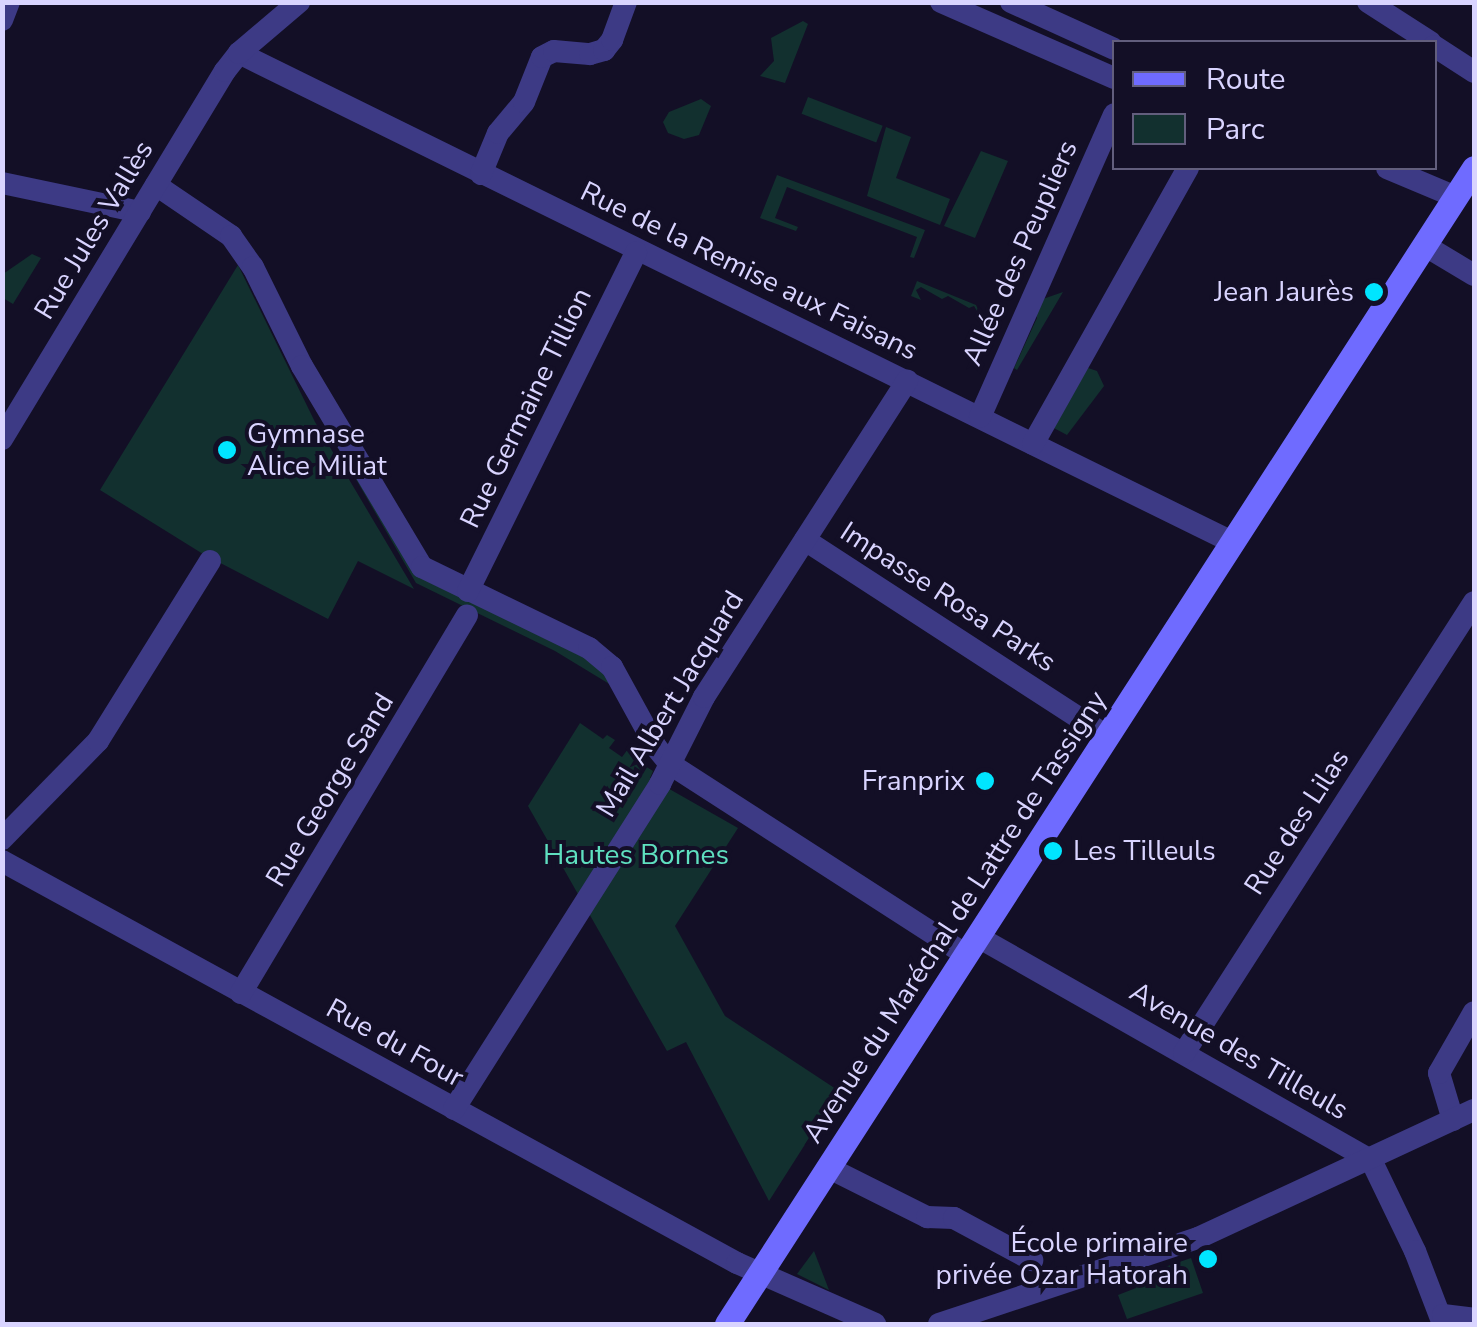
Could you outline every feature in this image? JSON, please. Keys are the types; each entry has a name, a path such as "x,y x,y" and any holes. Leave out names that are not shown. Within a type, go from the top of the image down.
{"street":[{"path":"2,20 10,2"},
{"name":"Rue Jules Vallès","path":"4,435 239,53 299,2"},
{"path":"481,174 498,132 521,106 542,57 554,52 590,54 604,50 612,40 626,2"},
{"path":"941,2 1112,77"},
{"path":"1011,2 1112,48"},
{"path":"1368,2 1426,40"},
{"path":"1437,47 1474,72"},
{"name":"Rue de la Remise aux Faisans","path":"239,53 636,252 1234,543"},
{"name":"Allée des Peupliers","path":"980,417 1112,119"},
{"name":"Avenue du Maréchal de Lattre de Tassigny","path":"728,1324 1474,168"},
{"path":"1034,444 1187,170"},
{"path":"1393,170 1456,197"},
{"path":"2,183 140,212"},
{"path":"156,185 230,236 275,304 302,366 422,567 601,658 612,667 670,764"},
{"path":"1424,245 1474,275"},
{"name":"Rue Germaine Tillion","path":"468,590 636,252"},
{"name":"Mail Albert Jacquard","path":"454,1109 670,764 704,697 907,381"},
{"name":"Impasse Rosa Parks","path":"805,540 1108,737"},
{"path":"2,838 98,741 210,561"},
{"name":"Rue des Lilas","path":"1184,1053 1474,602"},
{"name":"Rue George Sand","path":"241,994 467,616"},
{"name":"Avenue des Tilleuls","path":"670,764 972,946 1184,1053 1371,1160"},
{"name":"Rue du Four","path":"2,861 760,1273 875,1324"},
{"path":"939,1324 1198,1238 1464,1115 1439,1073 1474,1012"},
{"path":"1371,1160 1443,1320 1474,1319"},
{"path":"829,1168 926,1217 954,1218 1032,1260"}],"green space":[{"path":"803,21 808,24 785,83 760,76 774,61 771,38"},
{"path":"808,97 883,126 876,142 802,114"},
{"path":"701,99 711,106 699,135 684,139 668,133 663,122 669,112"},
{"path":"886,127 911,137 896,178 950,199 940,225 867,196"},
{"path":"981,151 1008,161 975,238 944,226"},
{"path":"777,175 925,230 914,258 910,257 917,237 787,187 775,218 798,227 796,231 760,218"},
{"path":"32,254 41,258 13,304 3,298 3,274"},
{"name":"Gymnase Alice Miliat","path":"238,265 315,422 414,589 358,561 328,619 203,554 100,490"},
{"path":"917,281 976,305 985,325 974,306 969,308 948,296 942,299 921,287 916,290 921,300 911,296"},
{"path":"1063,292 1017,370 1014,368 1037,318 1035,310 1040,300"},
{"path":"1088,368 1097,371 1104,386 1067,435 1052,427"},
{"path":"309,398 413,570 596,661 611,685 555,651 416,583"},
{"name":"Hautes Bornes","path":"580,723 603,739 607,735 615,740 609,748 622,757 631,745 638,749 632,758 653,771 650,778 738,828 675,926 725,1016 839,1091 769,1201 686,1042 667,1051 528,806"},
{"path":"814,1251 829,1290 797,1274"},
{"path":"1191,1258 1203,1293 1127,1319 1118,1295 1136,1288 1133,1278"}],"place":[{"name":"Jean Jaurès","path":"1374,292"},
{"name":"Gymnase Alice Miliat","path":"227,450"},
{"name":"Franprix","path":"985,781"},
{"name":"Les Tilleuls","path":"1053,851"},
{"name":"École primaire privée Ozar Hatorah","path":"1208,1259"}]}
